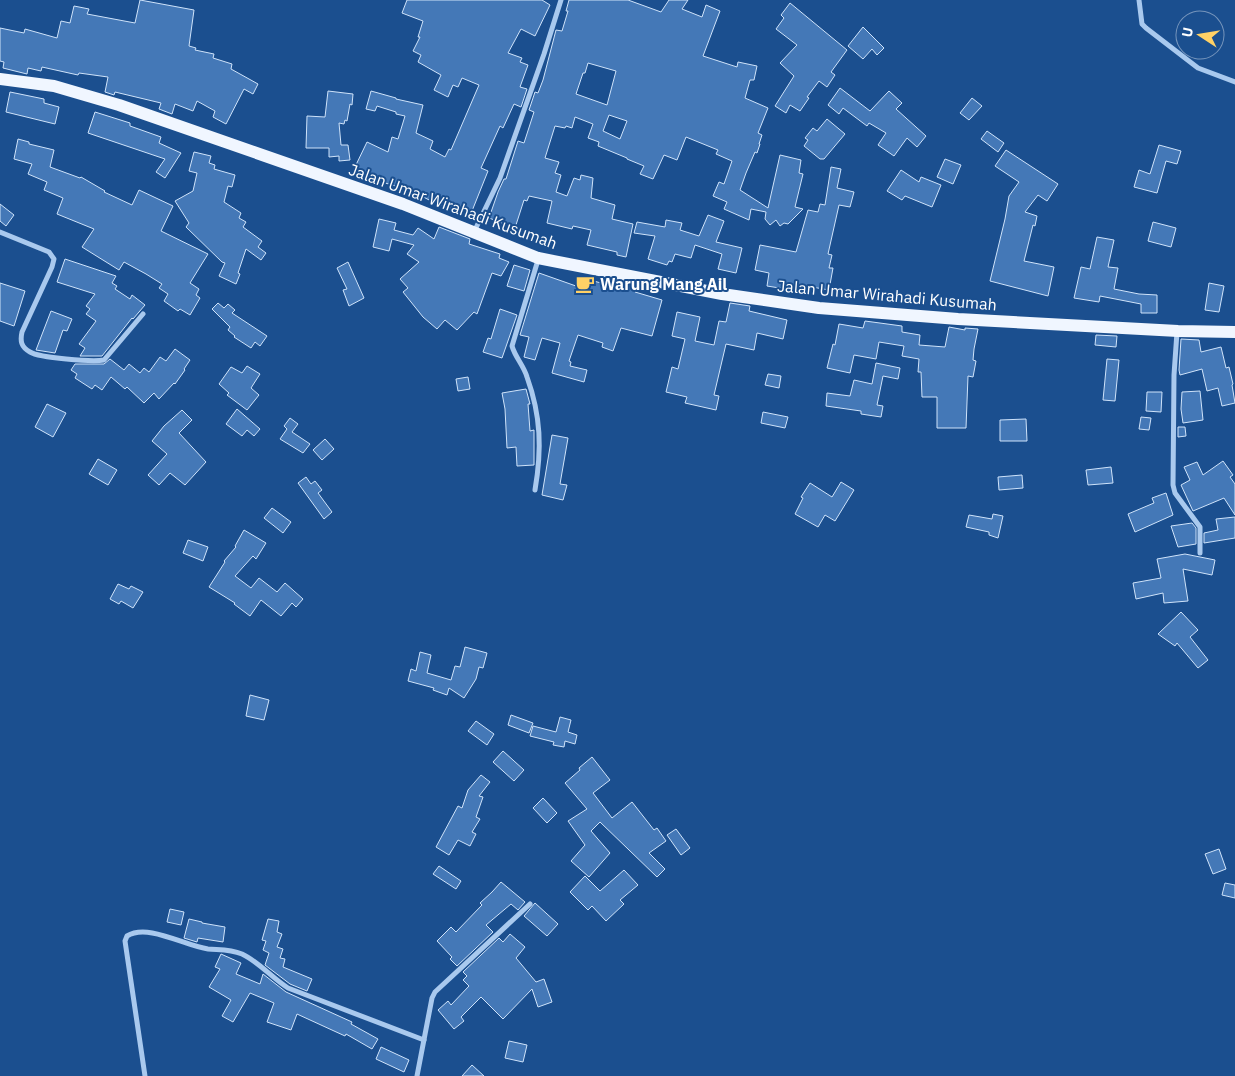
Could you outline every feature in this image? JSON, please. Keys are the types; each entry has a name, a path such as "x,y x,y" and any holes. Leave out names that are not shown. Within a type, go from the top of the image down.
{"main road":[{"name":"Jalan Umar Wirahadi Kusumah","path":"0,78 54,86 120,105 402,204 538,258 722,294 819,308 958,319 1178,331 1235,332"}],"street":[{"path":"473,233 500,178 561,0"},
{"path":"1139,0 1142,24 1146,28 1198,68 1235,82"},
{"path":"0,232 49,252 54,260 20,340 31,353 63,358 104,360 143,314"},
{"path":"535,490 540,457 538,424 528,378 512,346 538,258"},
{"path":"1178,331 1174,375 1173,485 1175,493 1200,526 1200,553"},
{"path":"417,1076 432,998 435,992 530,904"},
{"path":"145,1076 125,941 127,936 138,932 171,938 209,949 224,949 243,954 273,979 288,988 424,1040"}],"building":[{"path":"140,0 194,10 189,46 196,48 195,50 214,54 213,58 232,64 231,69 258,84 253,94 244,89 226,124 213,117 215,111 197,101 193,111 175,104 172,114 159,109 161,103 115,92 114,95 105,92 108,77 79,73 78,75 42,67 41,71 28,68 27,74 3,68 4,62 0,61 0,28 24,33 25,29 57,38 61,21 70,23 74,6 89,9 87,14 135,23"},
{"path":"407,0 542,0 550,5 535,36 521,29 508,53 522,58 520,62 528,65 520,87 527,89 521,107 514,104 503,128 500,126 481,168 488,171 472,211 460,206 458,211 433,202 410,190 409,194 398,189 399,187 368,178 354,169 367,142 388,152 392,137 398,139 405,116 377,106 375,111 366,109 371,91 423,105 416,133 433,141 430,149 445,157 449,149 451,150 479,85 462,78 458,87 453,85 448,97 434,90 441,75 418,62 421,55 413,51 420,37 418,37 423,21 402,13"},
{"path":"569,0 628,0 661,12 669,0 688,0 682,9 702,17 706,5 720,11 703,56 737,67 738,62 757,66 754,80 750,80 745,98 768,108 758,133 762,135 757,153 755,152 740,190 768,208 780,155 801,160 799,173 803,174 795,207 803,209 788,224 784,223 780,226 776,220 770,225 765,219 766,212 751,209 749,220 724,209 727,202 713,196 719,182 724,184 732,161 716,154 718,150 686,137 677,160 664,155 653,179 640,174 644,166 598,146 599,142 588,138 593,124 575,117 572,128 555,126 545,158 559,162 555,173 561,175 556,192 567,196 574,178 580,180 581,175 593,178 591,198 615,205 612,219 633,224 626,257 617,255 617,252 587,245 591,230 573,226 572,229 547,223 552,201 529,196 527,201 524,200 515,228 489,218 498,192 504,179 506,179 518,141 524,143 534,112 529,110 535,92 538,93 543,80 556,30 562,31 568,11 566,11","holes":["588,63 616,71 607,105 576,94","609,115 627,121 620,139 603,131"]},
{"path":"790,3 847,50 831,72 835,75 827,87 819,81 807,97 809,98 800,111 790,105 786,113 775,106 794,76 780,63 797,45 776,29 784,18 781,15"},
{"path":"863,27 884,48 877,55 872,49 863,59 848,46"},
{"path":"840,88 870,111 889,91 902,103 896,109 926,136 917,147 907,138 894,156 878,145 886,133 869,123 867,126 843,108 839,114 828,105"},
{"path":"328,91 353,94 347,121 345,120 344,124 339,123 341,145 348,145 350,160 339,161 339,156 329,157 329,148 306,148 307,116 325,117"},
{"path":"10,92 44,99 44,103 59,107 55,124 6,112"},
{"path":"972,98 982,106 969,120 960,113"},
{"path":"95,112 130,123 130,126 161,137 159,143 181,153 165,178 156,172 165,159 88,133"},
{"path":"827,119 845,134 824,159 820,159 804,146 808,140 805,138 813,128 817,131"},
{"path":"987,131 1004,143 998,152 981,139"},
{"path":"18,139 29,142 29,144 54,150 50,167 81,177 104,192 132,205 139,190 173,206 161,231 208,254 190,283 199,289 196,295 200,298 190,315 180,309 178,311 164,301 168,294 159,288 162,284 124,262 119,270 82,247 94,229 57,214 63,198 44,190 47,182 28,174 32,164 14,159"},
{"path":"1159,145 1181,151 1177,164 1166,161 1157,193 1134,187 1139,170 1150,174"},
{"path":"1006,150 1058,184 1047,201 1038,195 1025,212 1037,216 1024,261 1054,267 1048,296 990,281 1009,196 1019,182 995,166"},
{"path":"194,152 211,156 209,163 215,165 214,169 235,175 232,187 228,186 224,202 241,213 239,218 246,222 243,227 262,241 258,247 266,253 261,260 246,249 236,284 219,276 225,263 186,227 189,223 175,201 193,191 197,173 189,171"},
{"path":"945,159 961,165 953,184 937,177"},
{"path":"831,167 841,169 837,188 854,192 850,207 839,205 828,254 832,255 829,268 833,268 829,290 812,287 811,293 767,286 769,273 755,270 760,245 796,252 808,210 818,212 820,204 825,205"},
{"path":"901,170 919,182 921,177 941,185 932,207 905,196 902,200 887,191"},
{"path":"0,204 14,215 6,226 0,221"},
{"path":"708,215 724,221 716,242 742,248 736,273 718,269 722,254 695,245 691,258 675,254 672,262 669,261 667,265 648,259 655,236 634,233 637,222 665,227 666,220 682,223 680,230 699,236"},
{"path":"379,219 396,223 394,230 413,235 418,228 434,239 439,227 470,239 469,244 500,254 499,258 509,262 501,276 492,273 477,314 474,312 457,330 445,320 437,329 423,317 403,292 408,288 400,279 419,262 407,254 414,245 392,239 389,251 373,247"},
{"path":"1153,222 1176,228 1171,247 1148,241"},
{"path":"1097,237 1114,240 1108,267 1118,268 1114,289 1157,295 1157,313 1141,313 1141,304 1100,296 1099,302 1074,298 1081,267 1090,269"},
{"path":"65,259 116,276 112,283 117,286 115,289 130,299 132,295 145,305 132,318 102,356 80,356 85,348 79,344 96,321 86,314 90,309 86,306 95,294 57,282"},
{"path":"348,262 364,298 349,306 343,290 347,289 337,268"},
{"path":"514,265 530,270 524,291 507,286"},
{"path":"539,273 576,286 579,277 623,289 625,283 637,286 635,292 662,300 652,336 621,328 613,351 602,347 603,343 578,335 569,361 571,362 570,366 587,370 584,382 552,373 560,343 542,338 535,360 524,357 529,337 520,335"},
{"path":"0,283 25,291 14,326 0,321"},
{"path":"1209,283 1224,286 1219,312 1205,310"},
{"path":"218,303 224,308 228,304 235,310 232,313 267,336 260,346 255,342 251,348 234,337 228,330 230,327 212,309"},
{"path":"730,303 750,306 749,311 787,320 783,339 757,333 754,350 726,344 714,395 719,396 716,410 685,403 687,397 666,392 672,367 678,369 685,339 672,336 677,312 700,317 695,341 714,345 719,321 726,322"},
{"path":"500,309 517,315 502,358 483,352 488,338 491,339"},
{"path":"51,311 72,319 67,331 63,330 55,353 36,350"},
{"path":"865,321 902,326 902,332 920,335 919,345 945,347 949,327 965,330 965,328 978,329 974,349 973,360 976,361 973,377 968,376 966,428 937,428 937,397 922,397 921,372 918,372 919,359 902,356 904,346 879,342 876,359 854,355 850,373 827,368 833,344 835,345 839,324 863,328"},
{"path":"1096,335 1117,336 1116,347 1095,345"},
{"path":"1181,339 1199,340 1201,352 1221,347 1226,368 1229,367 1235,403 1222,406 1218,388 1207,391 1202,369 1180,375"},
{"path":"175,349 190,360 185,370 175,384 159,399 154,393 144,403 127,387 125,389 111,377 102,390 95,385 92,389 75,378 77,374 71,370 75,364 104,364 110,359 124,370 129,364 140,373 144,368 149,372 160,357 166,361"},
{"path":"1107,359 1119,360 1115,401 1103,400"},
{"path":"876,363 900,368 898,379 883,376 877,405 883,406 881,417 861,414 861,411 826,406 827,393 850,396 854,380 872,384"},
{"path":"247,366 260,374 251,388 259,395 247,410 227,395 229,393 219,384 231,367 242,373"},
{"path":"768,374 781,376 779,388 765,385"},
{"path":"468,377 470,389 458,391 456,379"},
{"path":"526,389 530,404 528,404 530,431 534,430 534,465 517,466 516,447 507,448 505,409 502,393"},
{"path":"1200,391 1203,420 1183,423 1181,409 1182,392"},
{"path":"1147,392 1162,392 1161,412 1146,411"},
{"path":"47,404 66,413 53,437 35,427"},
{"path":"237,409 260,429 254,436 247,430 242,436 226,424"},
{"path":"182,410 192,420 179,433 206,462 185,485 170,473 159,485 148,475 167,454 152,441 164,426"},
{"path":"763,412 788,417 785,428 761,423"},
{"path":"1141,417 1151,418 1149,430 1139,429"},
{"path":"290,418 298,424 292,432 310,444 303,453 280,439 287,429 284,426"},
{"path":"1026,419 1027,441 1000,441 1000,420"},
{"path":"1178,427 1185,427 1186,436 1178,437"},
{"path":"552,435 568,438 560,484 567,485 563,500 542,495"},
{"path":"325,439 334,449 322,460 313,450"},
{"path":"98,459 117,470 108,485 89,474"},
{"path":"1223,461 1233,475 1230,477 1235,484 1235,515 1224,498 1193,511 1181,485 1190,480 1184,467 1197,462 1203,475"},
{"path":"1111,467 1113,483 1088,485 1086,470"},
{"path":"1022,475 1023,488 999,490 998,477"},
{"path":"306,477 311,484 315,481 322,490 318,493 332,512 324,519 298,483"},
{"path":"841,482 854,490 835,521 825,515 818,527 795,514 803,498 801,497 810,483 832,497"},
{"path":"1166,493 1173,515 1135,532 1128,514 1154,503 1152,498"},
{"path":"272,508 291,522 283,533 264,518"},
{"path":"993,514 1003,516 998,538 989,535 989,532 966,527 969,515 992,519"},
{"path":"1235,517 1235,538 1204,543 1204,533 1218,530 1216,519"},
{"path":"1192,523 1196,528 1196,544 1178,547 1171,526"},
{"path":"244,530 266,543 256,559 253,556 235,576 251,588 259,578 277,592 285,583 303,599 296,607 292,603 281,616 261,600 250,616 235,603 209,587 224,561 236,547"},
{"path":"188,540 208,547 203,561 183,553"},
{"path":"1185,554 1215,560 1212,575 1183,569 1188,601 1164,603 1163,593 1136,599 1133,583 1161,578 1157,559"},
{"path":"118,584 129,589 131,586 143,592 133,608 121,601 119,604 110,599"},
{"path":"1181,612 1198,630 1190,637 1208,660 1198,668 1177,643 1175,646 1158,634"},
{"path":"465,647 487,653 483,668 479,667 476,679 464,698 449,688 447,695 433,690 434,688 408,681 411,669 416,671 420,652 431,655 427,673 451,680 455,666 460,667"},
{"path":"250,695 269,700 264,720 246,716"},
{"path":"511,715 533,723 529,733 508,725"},
{"path":"560,717 571,720 568,732 577,735 575,744 565,741 564,747 553,745 554,742 530,736 533,726 556,732"},
{"path":"476,721 494,734 487,745 468,731"},
{"path":"503,751 524,770 514,781 493,762"},
{"path":"592,757 610,780 593,793 612,818 632,802 654,830 657,828 666,841 649,853 665,869 657,877 600,822 591,831 610,853 589,877 571,861 585,845 568,821 587,809 565,783"},
{"path":"481,775 490,782 479,796 483,797 476,817 480,819 472,832 476,834 470,846 458,840 449,855 436,847 458,806 462,808 468,790"},
{"path":"543,798 557,813 547,823 533,808"},
{"path":"676,829 690,848 681,855 667,835"},
{"path":"1219,849 1226,869 1213,874 1205,854"},
{"path":"439,866 461,881 456,889 433,874"},
{"path":"624,870 638,885 620,900 624,904 606,921 592,906 588,910 570,892 585,876 600,891"},
{"path":"501,882 525,902 518,910 511,904 486,925 493,932 457,966 450,959 452,957 437,941 451,927 456,932 482,905 480,903"},
{"path":"1225,883 1235,885 1235,898 1222,895"},
{"path":"535,903 558,924 547,936 524,916"},
{"path":"170,909 184,912 181,925 167,922"},
{"path":"189,919 225,927 223,942 198,938 197,942 184,938"},
{"path":"268,919 279,921 277,932 282,934 277,947 283,949 280,958 285,959 283,967 312,979 307,991 290,984 265,965 269,953 263,950 266,941 262,940"},
{"path":"510,934 525,947 516,958 536,982 544,979 552,1002 538,1007 532,989 503,1019 481,997 461,1017 464,1021 454,1029 438,1010 448,1001 451,1005 469,986 463,980 467,976 463,972 499,938 503,942"},
{"path":"221,954 241,963 236,974 260,984 263,974 286,992 352,1022 351,1024 378,1039 372,1049 346,1034 345,1036 297,1014 291,1030 267,1022 274,1003 250,993 233,1022 222,1016 231,1000 209,987 220,969 215,967"},
{"path":"509,1041 527,1045 523,1062 505,1058"},
{"path":"381,1047 409,1060 404,1072 376,1059"},
{"path":"472,1065 484,1076 462,1076"}],"place":[{"name":"Warung Mang Ail","path":"585,284"}]}
